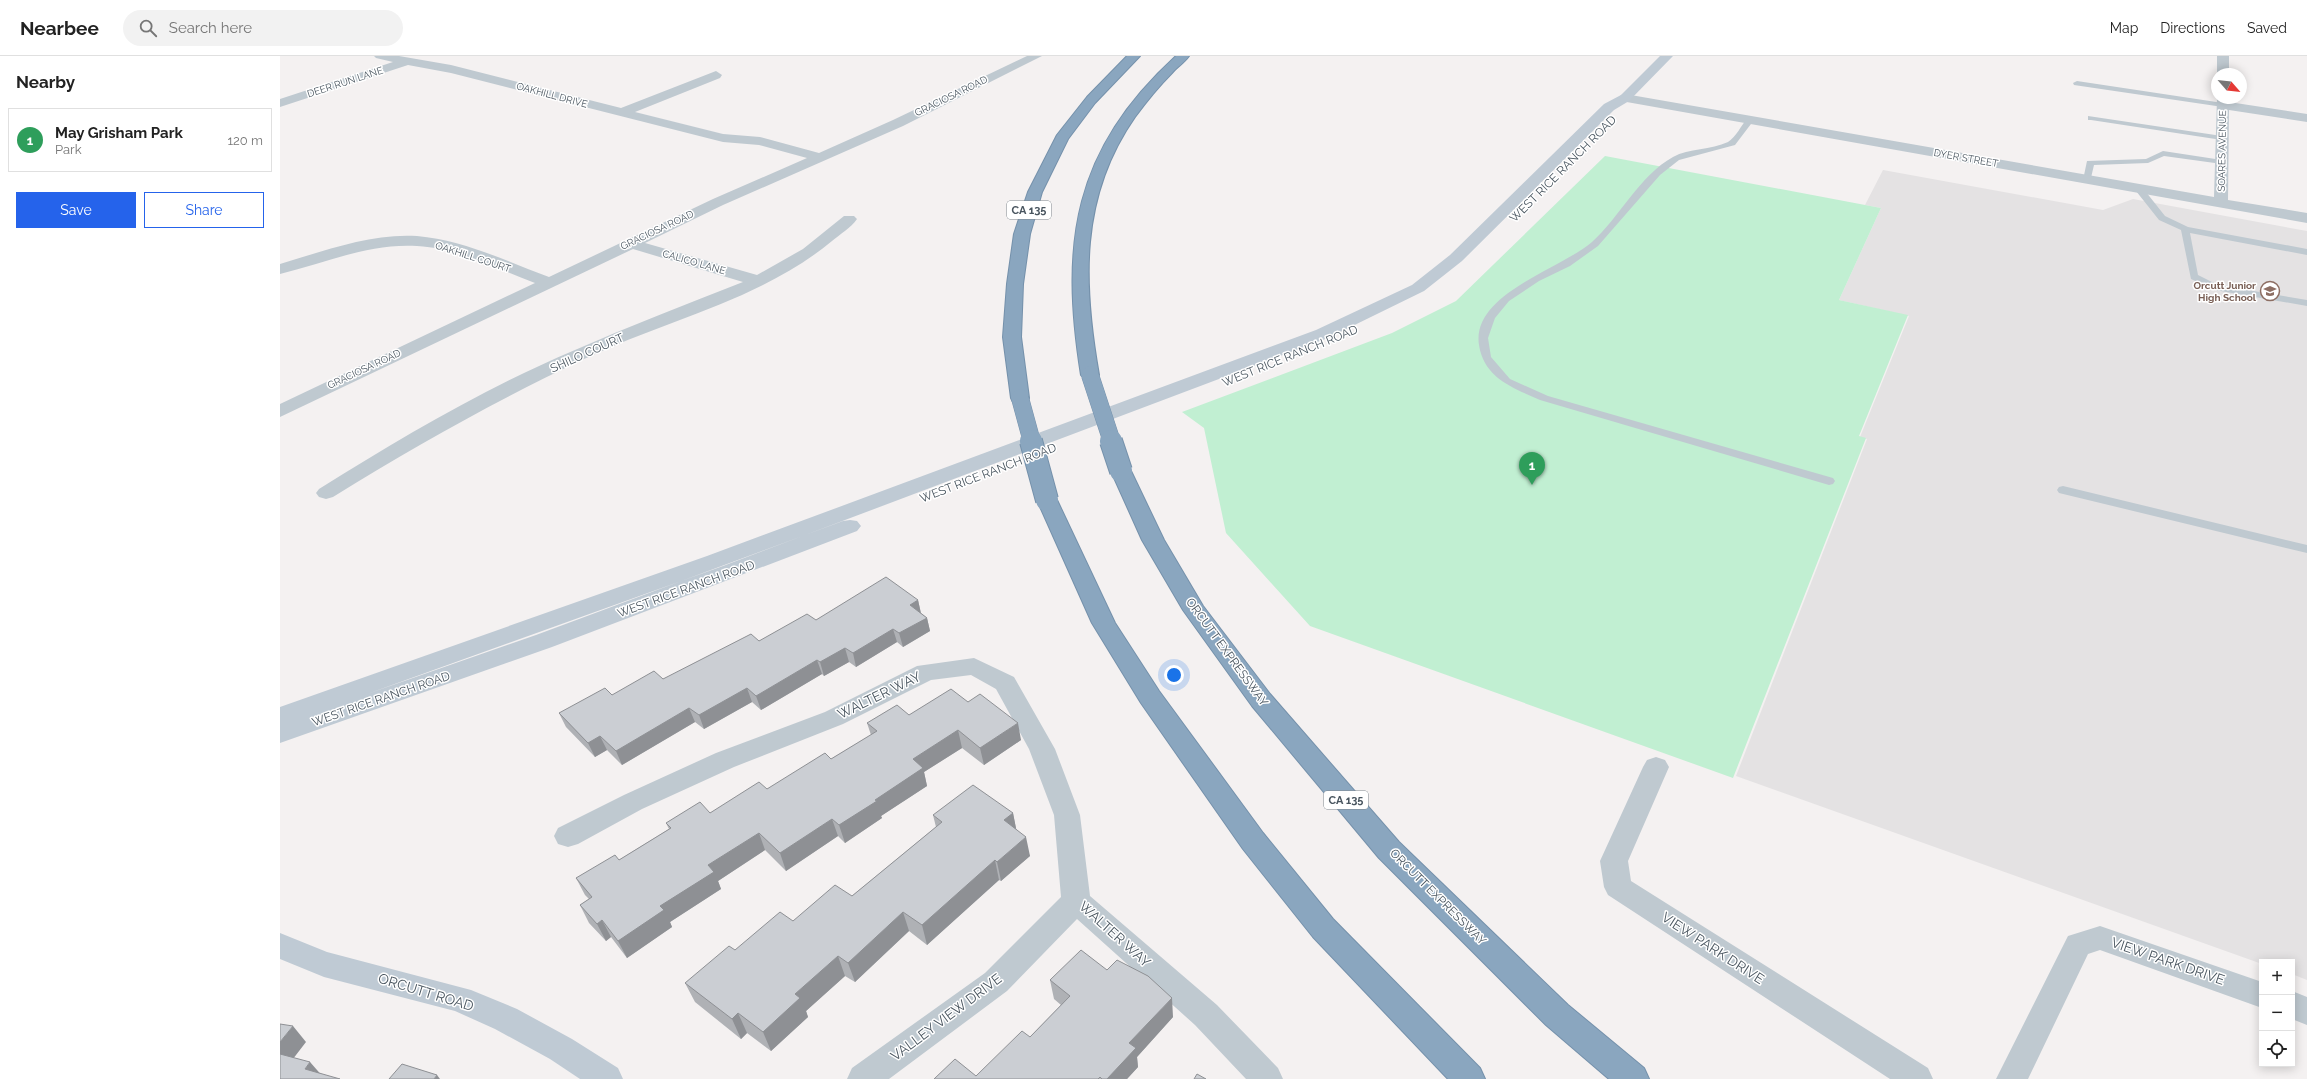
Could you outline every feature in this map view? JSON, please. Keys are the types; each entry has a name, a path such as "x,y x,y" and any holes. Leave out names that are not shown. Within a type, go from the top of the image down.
{"highway":[{"name":"CA 135","path":"1134,56 1091,100 1062,138 1034,192 1022,234 1015,284 1012,337 1020,398 1047,500 1104,623 1150,697 1253,841 1323,928 1469,1079"},
{"name":"ORCUTT EXPRESSWAY","path":"1184,56 1138,104 1112,143 1090,192 1082,237 1080,285 1082,332 1090,375 1121,471 1153,540 1194,610 1261,700 1389,850 1557,1015 1632,1079"}],"main road":[{"name":"WEST RICE RANCH ROAD","path":"280,716 715,561 1322,334 1388,304 1418,288 1456,258 1609,107 1625,98 1667,56"},
{"name":"WEST RICE RANCH ROAD","path":"280,734 721,577 1329,341 1399,311 1432,293 1470,262 1622,109 1625,98"},
{"name":"ORCUTT ROAD","path":"280,946 324,964 460,999 506,1019 561,1049 607,1079"}],"street":[{"name":"OAKHILL DRIVE","path":"380,56 451,68 722,138 760,141 820,157"},
{"name":"GRACIOSA ROAD","path":"280,411 630,243 898,123 1036,56"},
{"path":"2223,56 2223,68"},
{"name":"DEER RUN LANE","path":"280,103 410,60"},
{"path":"621,113 716,75"},
{"name":"DYER STREET","path":"1625,98 2307,218"},
{"name":"SOARES AVENUE","path":"2221,203 2223,104"},
{"path":"2238,104 2307,118"},
{"name":"OAKHILL DRIVE","path":"722,138 744,148 804,164"},
{"name":"SHILO COURT","path":"326,493 408,442 495,395 580,354 759,281 809,252 849,219"},
{"name":"OAKHILL COURT","path":"280,269 373,244 417,241 462,252 548,282"},
{"name":"CALICO LANE","path":"630,243 759,281"},
{"name":"WALTER WAY","path":"568,836 640,799 725,760 834,718 926,672 974,666 1005,683 1042,749 1068,815 1076,901 1206,1015 1267,1079"},
{"name":"VIEW PARK DRIVE","path":"1656,767 1614,860 1618,887 1917,1079"},
{"name":"VALLEY VIEW DRIVE","path":"863,1079 996,982 1076,901"},
{"name":"VIEW PARK DRIVE","path":"2012,1079 2078,945 2100,938 2259,993"},
{"path":"2295,1006 2307,1011"}],"lane":[{"path":"2077,83 2211,100"},
{"path":"2092,118 2222,138"},
{"path":"1750,120 1732,143 1676,158 1657,173 1595,244 1567,264 1536,279 1506,299 1490,317 1483,338 1486,358 1506,381 1544,398 1829,481"},
{"path":"2087,180 2090,163 2148,161 2163,154 2222,162"},
{"path":"2139,189 2162,218 2185,229 2307,252"},
{"path":"2185,229 2194,278 2215,287 2307,303"},
{"path":"2063,490 2307,549"}],"shaded area":[{"path":"1883,170 2103,210 2133,199 2307,231 2307,980 2295,975 2295,959 2259,959 2259,963 1736,776 1867,439 1860,437 1909,316 1839,300 1881,208 1865,205"}],"green space":[{"path":"1605,156 1881,208 1839,300 1908,315 1859,436 1866,438 1733,778 1310,626 1226,533 1204,428 1182,412 1392,333 1456,301"}],"building":[{"path":"886,577 918,600 910,605 927,618 899,633 893,629 853,653 845,648 820,662 817,660 756,696 747,688 699,715 689,708 616,751 600,736 588,743 559,713 605,688 612,695 654,671 663,679 751,634 759,641 807,614 816,620"},
{"path":"951,689 968,702 980,694 1018,723 980,748 958,730 913,759 923,768 875,800 877,801 839,825 832,819 780,853 759,833 708,865 714,872 660,906 664,910 618,941 602,920 597,924 580,905 592,897 576,878 615,855 619,860 671,828 666,823 700,802 710,813 759,782 767,789 825,753 831,759 877,731 867,723 897,705 909,715"},
{"path":"973,785 1013,813 1004,820 1026,837 997,862 995,860 922,925 903,912 848,963 838,956 795,994 800,998 763,1032 738,1013 732,1019 685,983 729,946 735,950 780,912 793,921 835,885 852,896 942,822 933,815"},
{"path":"1081,950 1107,970 1117,960 1148,976 1172,998 1129,1043 1136,1048 1107,1079 1102,1079 1100,1077 1098,1079 934,1079 955,1059 976,1076 1022,1031 1030,1037 1070,996 1050,980"},
{"path":"280,1024 293,1026 280,1042"},
{"path":"280,1054 310,1062 305,1069 340,1079 280,1079"},
{"path":"402,1064 437,1075 434,1079 389,1079"},
{"path":"1197,1074 1206,1079 1194,1079"}],"place":[{"name":"Orcutt Junior High School","path":"2270,291"},
{"name":"May Grisham Park","path":"1532,485"}]}
